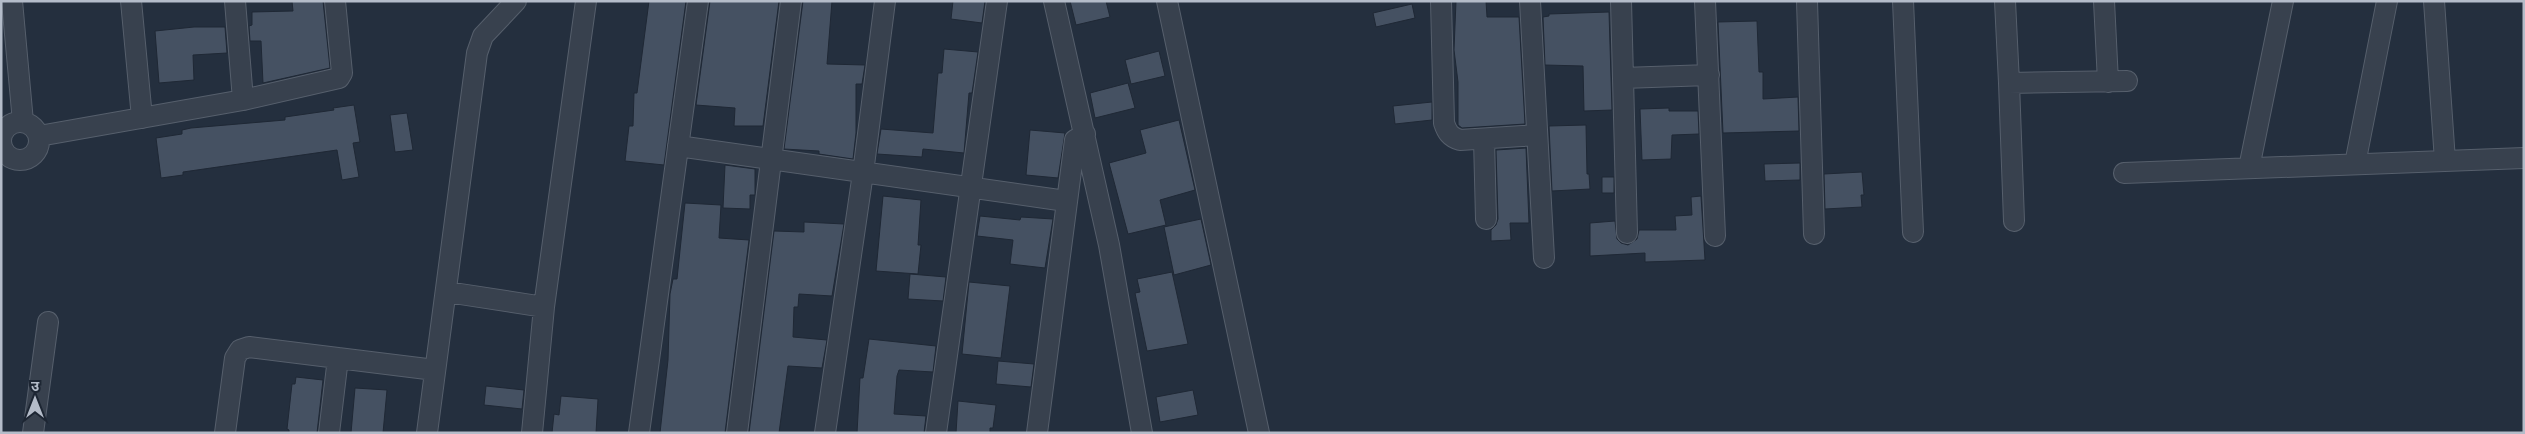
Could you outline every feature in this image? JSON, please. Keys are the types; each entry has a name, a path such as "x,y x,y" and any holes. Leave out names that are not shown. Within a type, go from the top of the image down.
{"street":[{"path":"12,1 9,40 23,122"},
{"path":"131,1 142,118"},
{"path":"235,1 243,100"},
{"path":"39,136 243,100 341,76 335,1"},
{"path":"427,433 477,54 483,36 516,1"},
{"path":"532,433 544,307 586,1"},
{"path":"639,433 698,1"},
{"path":"737,433 791,1"},
{"path":"825,433 864,173 885,1"},
{"path":"936,433 997,1"},
{"path":"1054,1 1109,244 1142,433"},
{"path":"1168,1 1259,433"},
{"path":"1530,1 1544,258"},
{"path":"1621,1 1627,233"},
{"path":"1706,1 1715,236"},
{"path":"1807,1 1814,234"},
{"path":"1903,1 1913,232"},
{"path":"2005,1 2014,220"},
{"path":"2008,83 2117,81 2104,1"},
{"path":"2249,168 2283,1"},
{"path":"2355,164 2387,1"},
{"path":"2434,1 2445,161"},
{"path":"1439,5 1444,123 1452,137 1460,140 1536,134"},
{"path":"1623,78 1709,76"},
{"path":"23,122 32,126 39,136 38,148 35,153 24,160 12,158 3,150 1,144 4,131 8,126 23,122"},
{"path":"1037,433 1075,140 1085,134"},
{"path":"1484,139 1486,219"},
{"path":"678,146 1066,200"},
{"path":"2124,173 2524,158"},
{"path":"447,292 544,307"},
{"path":"33,433 48,322"},
{"path":"225,433 235,358 240,350 249,347 435,370"},
{"path":"329,433 338,358"}],"building":[{"path":"292,1 323,1 330,68 263,83 261,41 250,41 249,26 252,25 252,12 293,11"},
{"path":"649,1 686,1 664,165 625,161 629,126 633,126 634,93 637,93"},
{"path":"710,1 779,1 763,126 734,126 735,108 696,105"},
{"path":"803,1 832,1 827,64 865,65 862,84 856,84 856,133 853,159 819,154 819,151 784,149"},
{"path":"953,1 985,1 982,23 951,19"},
{"path":"1070,1 1106,1 1110,17 1076,25"},
{"path":"1456,1 1486,1 1487,17 1519,17 1525,124 1462,128 1458,125 1458,82 1454,50"},
{"path":"1412,4 1415,18 1376,27 1373,13"},
{"path":"1609,12 1612,110 1584,111 1583,66 1545,65 1543,17 1549,16 1549,14"},
{"path":"1757,21 1759,72 1763,72 1763,99 1798,97 1799,131 1723,133 1718,22"},
{"path":"194,27 225,27 227,53 193,55 194,80 159,83 155,31"},
{"path":"944,49 978,52 972,93 969,93 964,153 923,149 922,157 877,154 881,129 933,133 938,73 942,73"},
{"path":"1159,51 1165,76 1131,84 1125,60"},
{"path":"1128,83 1135,108 1095,118 1090,93"},
{"path":"1432,102 1432,120 1395,124 1393,106"},
{"path":"354,105 360,142 353,143 359,177 342,180 337,150 183,172 183,175 161,178 156,138 182,134 182,130 191,128 285,120 285,117"},
{"path":"1669,108 1669,111 1698,111 1699,134 1672,135 1671,159 1642,160 1640,109"},
{"path":"407,113 413,150 395,152 390,115"},
{"path":"1179,120 1195,190 1160,200 1166,225 1128,234 1109,163 1146,153 1140,130"},
{"path":"1586,125 1587,174 1589,174 1590,189 1552,191 1549,126"},
{"path":"1030,130 1065,133 1058,178 1026,175"},
{"path":"1526,148 1529,223 1510,223 1511,240 1491,241 1491,230 1496,225 1498,219 1496,150"},
{"path":"1800,163 1800,180 1765,181 1764,164"},
{"path":"725,165 755,169 755,195 750,195 750,209 723,208"},
{"path":"1862,172 1864,195 1861,195 1862,207 1825,209 1824,174"},
{"path":"1602,177 1614,177 1614,193 1602,193"},
{"path":"883,196 921,200 918,245 921,245 918,274 876,271"},
{"path":"1701,196 1705,260 1645,262 1645,253 1590,256 1590,223 1615,221 1617,239 1621,243 1628,245 1637,239 1639,230 1676,230 1675,216 1692,215 1691,197"},
{"path":"685,203 721,205 719,238 749,240 725,433 660,433 668,360 670,294 673,279 677,279"},
{"path":"980,216 1020,220 1021,217 1053,219 1045,268 1010,264 1013,240 977,236"},
{"path":"1201,219 1211,265 1174,275 1164,227"},
{"path":"804,222 844,224 832,296 799,294 798,307 794,307 793,337 827,340 822,368 788,366 779,433 749,433 774,231 804,232"},
{"path":"1172,272 1188,344 1147,351 1135,293 1140,292 1137,279"},
{"path":"910,274 946,277 943,301 908,299"},
{"path":"969,282 1010,286 1001,358 962,354"},
{"path":"869,339 936,346 933,372 899,370 897,376 894,414 926,416 924,433 857,433 860,378 863,378"},
{"path":"998,361 1034,364 1031,387 996,384"},
{"path":"296,377 323,380 317,433 289,433 287,429 292,384 295,384"},
{"path":"486,386 524,390 522,409 484,405"},
{"path":"355,388 387,390 383,433 351,433"},
{"path":"1193,390 1198,415 1160,422 1156,397"},
{"path":"561,396 598,399 596,433 552,433 554,414 559,415"},
{"path":"958,401 996,405 993,428 990,428 990,433 956,433"}]}
